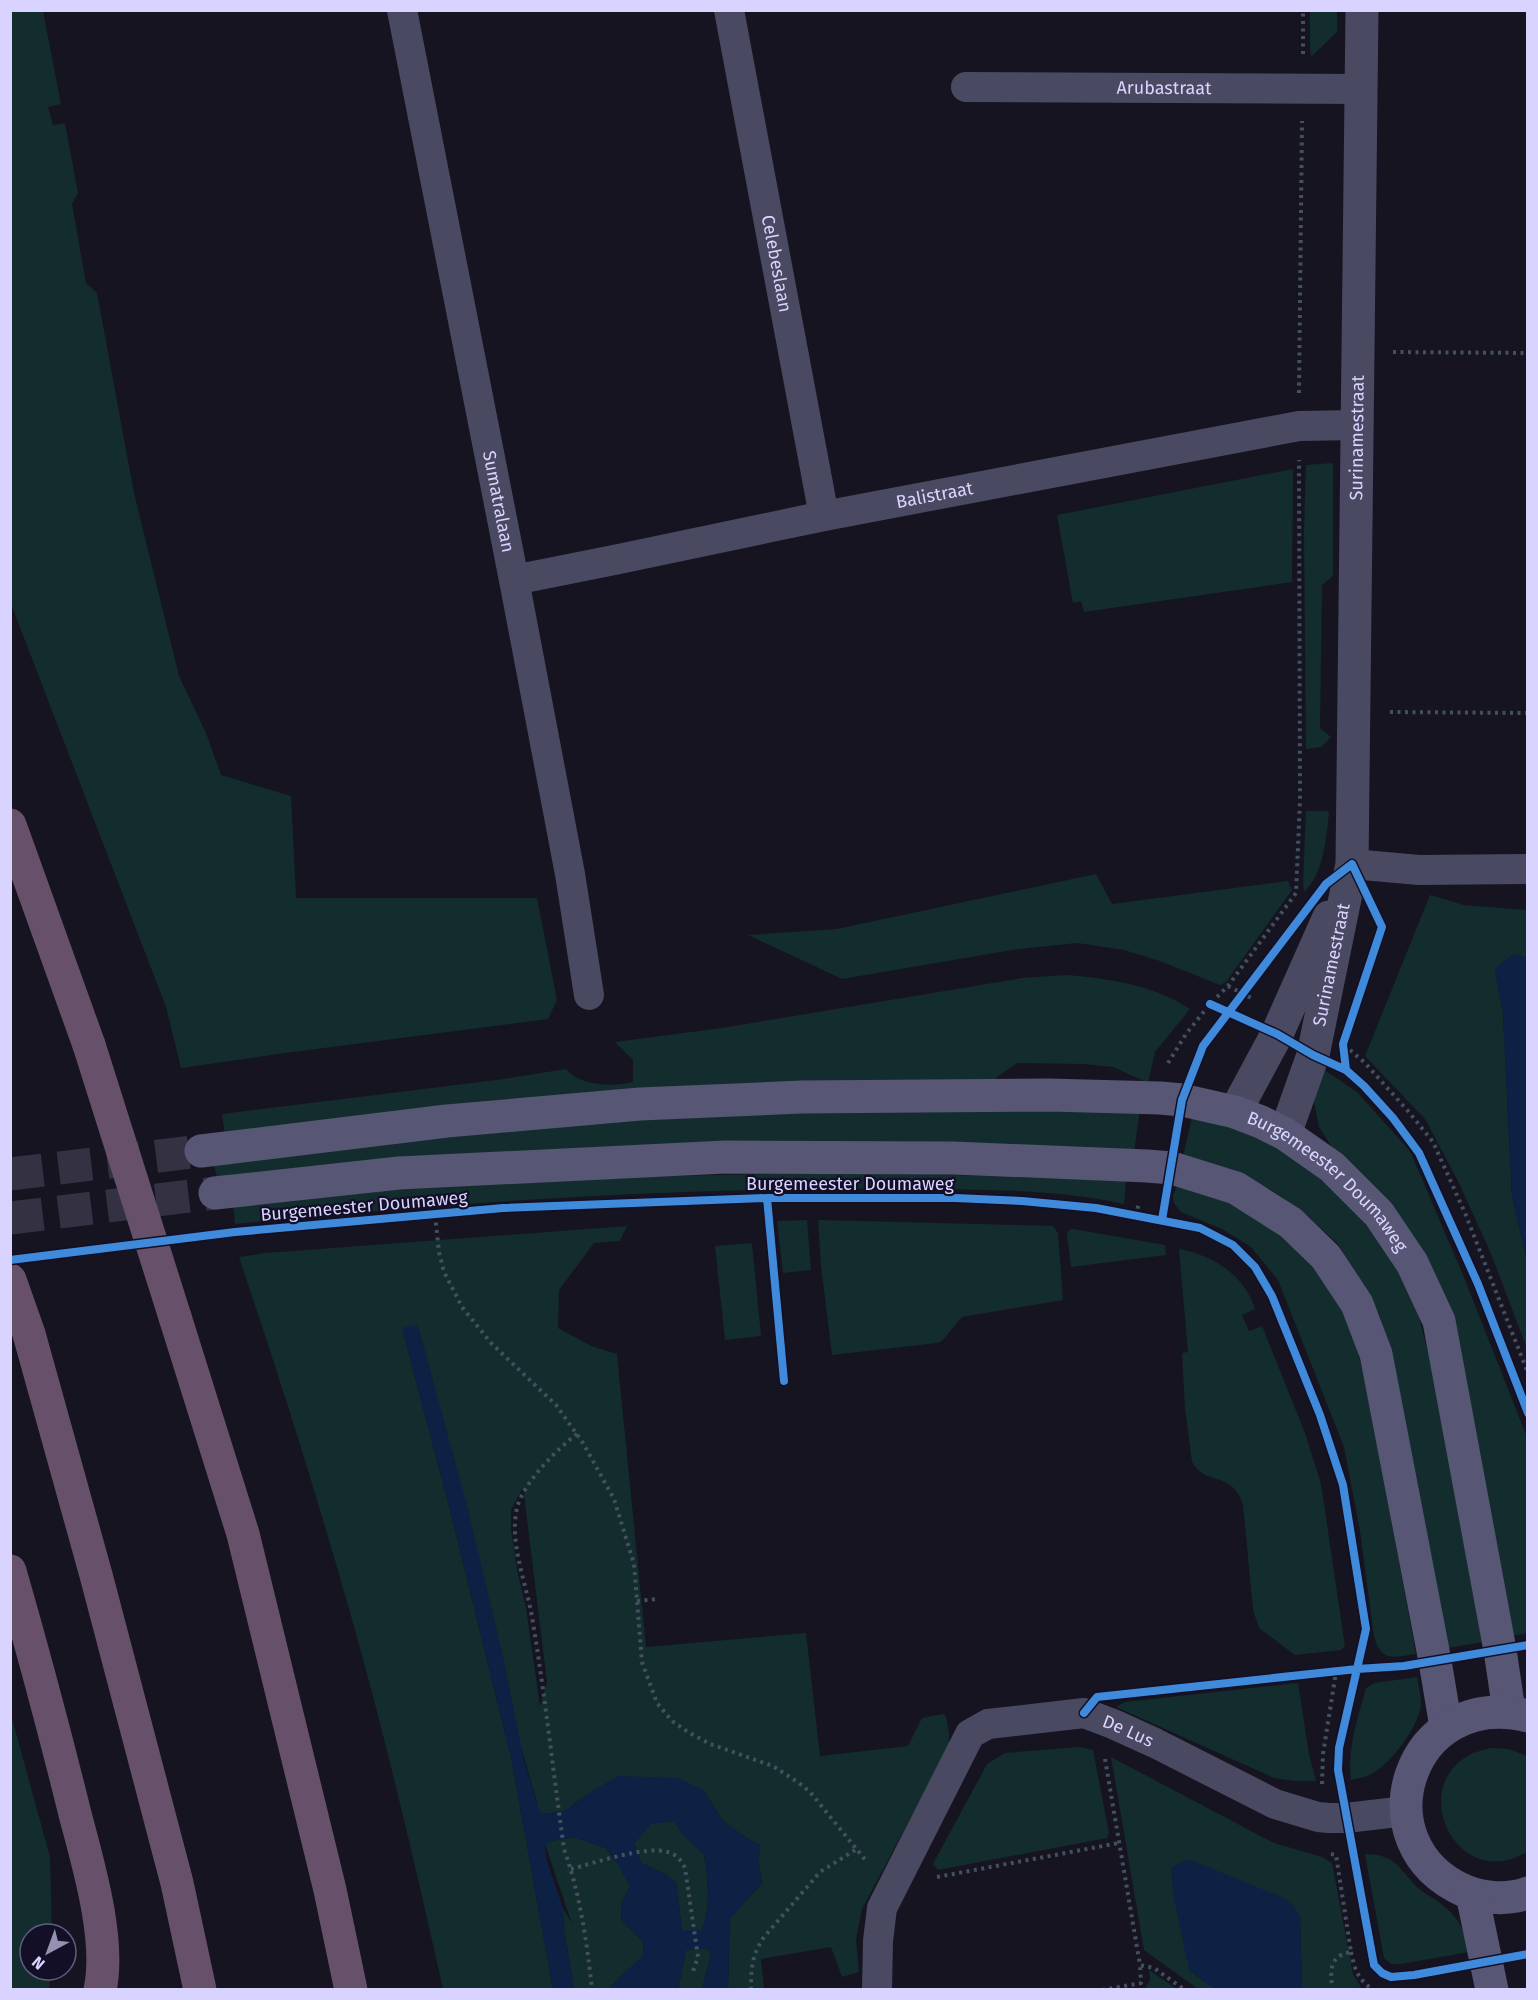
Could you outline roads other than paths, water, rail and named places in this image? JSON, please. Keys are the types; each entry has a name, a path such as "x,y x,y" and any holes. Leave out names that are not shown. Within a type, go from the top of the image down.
{"highway":[{"path":"10,825 89,1045 243,1534 330,1890 351,1989"},
{"path":"10,1280 29,1334 96,1575 177,1883 200,1989"},
{"path":"10,1571 92,1879 103,1947 100,1989"}],"main road":[{"name":"Burgemeester Doumaweg","path":"201,1151 447,1121 640,1104 802,1097 964,1095 1160,1098 1182,1100 1234,1112 1261,1122 1285,1134 1332,1167 1379,1214 1412,1263 1439,1321 1498,1638 1518,1714"},
{"name":"Burgemeester Doumaweg","path":"215,1193 399,1173 725,1157 953,1158 1147,1166 1172,1168 1236,1188 1291,1223 1326,1257 1358,1304 1376,1354 1436,1661 1446,1727"},
{"path":"1518,1714 1486,1712 1465,1717 1446,1727 1428,1743 1414,1764 1407,1787 1406,1811 1410,1833 1419,1854 1451,1885 1472,1894 1496,1898 1520,1896 1527,1893"},
{"path":"1472,1894 1492,1989"}],"street":[{"name":"Sumatralaan","path":"402,10 570,874 588,995"},
{"name":"Celebeslaan","path":"729,10 824,516"},
{"name":"Surinamestraat","path":"1285,1134 1316,1047 1352,864 1362,10"},
{"name":"Arubastraat","path":"966,87 1361,89"},
{"name":"Balistraat","path":"514,580 824,516 1299,426 1358,425"},
{"name":"Surinamestraat","path":"1234,1112 1286,1014 1352,864"},
{"path":"1352,864 1419,870 1527,869"},
{"name":"De Lus","path":"877,1989 878,1941 882,1908 970,1734 988,1724 1084,1713 1113,1724 1275,1804 1329,1818 1406,1811"}],"water":[{"path":"1514,954 1528,958 1527,1261 1512,1196 1503,1014 1495,969"},
{"path":"418,1325 467,1506 502,1652 524,1760 540,1813 548,1814 567,1810 586,1795 618,1776 677,1778 702,1789 724,1822 760,1845 758,1861 762,1883 730,1918 728,1989 702,1989 711,1955 707,1948 686,1950 678,1989 611,1989 611,1986 644,1955 643,1942 621,1919 622,1901 630,1887 620,1867 606,1848 574,1837 551,1841 545,1845 546,1858 563,1908 564,1930 574,1989 553,1989 511,1757 402,1328","holes":["674,1821 685,1837 704,1854 708,1902 701,1930 682,1930 676,1882 641,1863 634,1844 651,1824"]},
{"path":"1188,1859 1284,1898 1292,1905 1300,1915 1302,1989 1215,1989 1189,1970 1173,1894 1171,1868"}],"tunnel":[{"path":"10,1174 201,1151"},
{"path":"10,1218 215,1193"}]}
